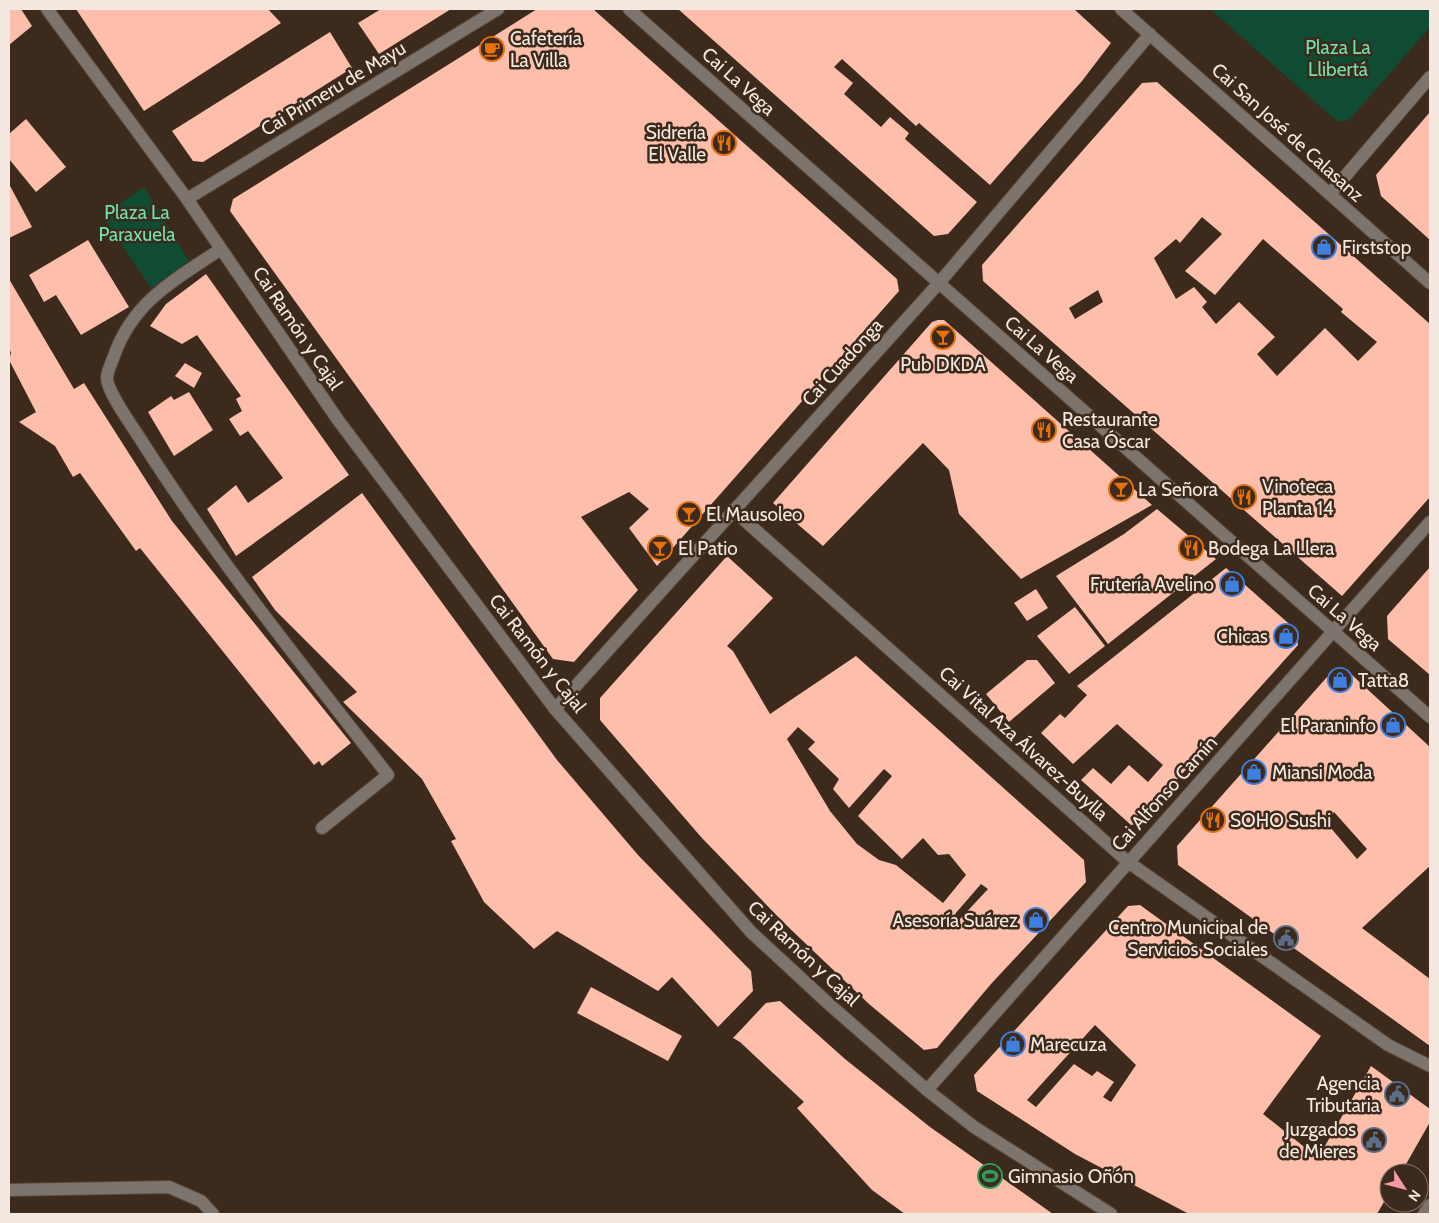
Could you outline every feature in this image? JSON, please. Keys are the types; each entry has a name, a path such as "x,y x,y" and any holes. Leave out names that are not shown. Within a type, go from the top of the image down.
{"street":[{"name":"Cai Ramón y Cajal","path":"47,9 187,199 338,420 555,709 751,932 927,1090 974,1127 1111,1214"},
{"name":"Cai Primeru de Mayu","path":"187,199 498,9"},
{"name":"Cai La Vega","path":"629,9 1430,717"},
{"name":"Cai San José de Calasanz","path":"1121,9 1430,284"},
{"name":"Cai Cuadonga","path":"555,709 939,283 1150,34"},
{"path":"1330,194 1430,77"},
{"path":"221,249 155,294 135,317 117,348 107,378 115,399 184,508 258,608 388,775 322,828"},
{"name":"Cai Vital Aza Álvarez-Buylla","path":"733,510 1128,862 1388,1045 1430,1066"},
{"name":"Cai Alfonso Camín","path":"927,1090 1430,522"},
{"path":"9,1190 169,1188 201,1201 213,1214"},
{"path":"1424,1214 1430,1205"}],"green space":[{"name":"Plaza La Llibertá","path":"1210,9 1430,9 1430,27 1349,120 1338,122"},
{"name":"Plaza La Paraxuela","path":"144,187 189,261 151,288 102,216"}],"building":[{"path":"9,9 21,9 32,26 9,45"},
{"path":"76,9 268,9 281,23 144,111"},
{"path":"381,9 451,9 379,54 358,23"},
{"path":"537,9 593,9 897,279 899,291 657,566 629,528 649,509 629,492 581,517 638,590 574,662 553,659 230,211 233,199"},
{"path":"678,9 1074,9 1111,43 1082,81 990,185 919,123 916,126 842,59 834,67 853,83 844,94 881,127 890,117 909,133 905,139 977,202 948,234 934,236"},
{"path":"330,32 352,68 203,162 193,161 172,131"},
{"path":"1157,82 1430,324 1430,497 1342,596 983,281 982,265 1142,83","holes":["1202,217 1222,234 1185,271 1215,295 1263,239 1343,309 1341,312 1377,342 1358,361 1325,328 1277,376 1257,354 1275,337 1239,302 1216,324 1202,307 1207,302 1194,287 1176,299 1154,258 1176,239 1180,243","1098,290 1103,302 1075,319 1069,308"]},
{"path":"1430,112 1430,240 1381,196 1376,175"},
{"path":"26,119 66,167 36,192 9,159 9,134"},
{"path":"9,184 32,227 9,238"},
{"path":"88,240 129,307 81,335 56,295 44,302 29,275"},
{"path":"206,274 349,475 236,556 207,509 236,485 248,503 283,478 248,431 240,436 229,419 242,411 236,399 241,396 197,335 182,344 150,326 166,304"},
{"path":"9,279 74,389 84,383 172,521 351,743 322,766 319,761 314,765 140,548 136,551 80,473 73,477 55,446 19,422 36,412 9,360 11,353 9,347"},
{"path":"944,320 1152,505 1021,579 959,514 949,470 923,443 823,546 773,503 932,322"},
{"path":"185,363 202,373 194,388 175,376"},
{"path":"189,392 213,430 174,456 148,412 171,396 174,400"},
{"path":"362,493 557,760 638,855 751,971 753,991 718,1027 672,977 658,991 557,931 534,949 484,902 451,841 456,839 422,779 343,702 357,692 275,610 252,577"},
{"path":"1157,509 1216,559 1108,644 1056,576 1124,534"},
{"path":"727,556 773,598 727,646 733,651 770,714 856,656 1084,860 1086,882 991,984 937,1048 924,1050 869,1004 783,922 701,837 600,720 600,698","holes":["798,727 815,742 808,749 839,779 833,789 849,808 884,769 892,776 858,816 902,859 923,838 938,855 949,854 966,875 943,903 896,865 879,860 857,844 830,811 787,739","981,884 988,889 960,919 955,914"]},
{"path":"1430,567 1430,675 1388,639 1387,616"},
{"path":"1226,568 1296,630 1298,645 1137,824 1131,825 1081,780 1093,768 1111,784 1129,765 1148,782 1163,765 1117,724 1073,764 1041,733 1060,714 1065,718 1087,695 1077,686"},
{"path":"1036,589 1048,608 1027,621 1014,603"},
{"path":"1075,607 1105,646 1069,674 1037,636"},
{"path":"1027,660 1037,660 1055,683 1009,722 986,694"},
{"path":"1352,675 1430,747 1430,866 1362,928 1430,979 1430,1046 1178,865 1177,846 1327,677","holes":["1334,812 1367,849 1357,859 1325,821"]},
{"path":"1140,905 1321,1036 1263,1114 1318,1158 1371,1066 1430,1109 1430,1122 1407,1163 1379,1163 1379,1210 1377,1214 1189,1214 1075,1154 977,1091 974,1075 1128,906","holes":["1095,1025 1136,1065 1111,1102 1103,1097 1114,1082 1097,1071 1092,1076 1074,1064 1036,1107 1027,1100"]},
{"path":"591,987 682,1036 668,1061 577,1013"},
{"path":"780,1001 845,1059 930,1127 1053,1214 905,1214 872,1190 797,1108 804,1102 740,1042 733,1038 766,1003"}],"place":[{"name":"Cafetería La Villa","path":"492,49"},
{"name":"Sidrería El Valle","path":"724,143"},
{"name":"Firststop","path":"1324,247"},
{"name":"Pub DKDA","path":"943,337"},
{"name":"Restaurante Casa Óscar","path":"1044,430"},
{"name":"La Señora","path":"1121,489"},
{"name":"Vinoteca Planta 14","path":"1244,497"},
{"name":"El Mausoleo","path":"689,514"},
{"name":"El Patio","path":"660,548"},
{"name":"Bodega La Llera","path":"1191,548"},
{"name":"Frutería Avelino","path":"1232,584"},
{"name":"Chicas","path":"1286,636"},
{"name":"Tatta8","path":"1340,680"},
{"name":"El Paraninfo","path":"1393,725"},
{"name":"Miansi Moda","path":"1254,772"},
{"name":"SOHO Sushi","path":"1213,820"},
{"name":"Asesoría Suárez","path":"1036,920"},
{"name":"Centro Municipal de Servicios Sociales","path":"1286,938"},
{"name":"Marecuza","path":"1013,1044"},
{"name":"Agencia Tributaria","path":"1397,1094"},
{"name":"Juzgados de Mieres","path":"1374,1140"},
{"name":"Gimnasio Oñón","path":"990,1176"}]}
